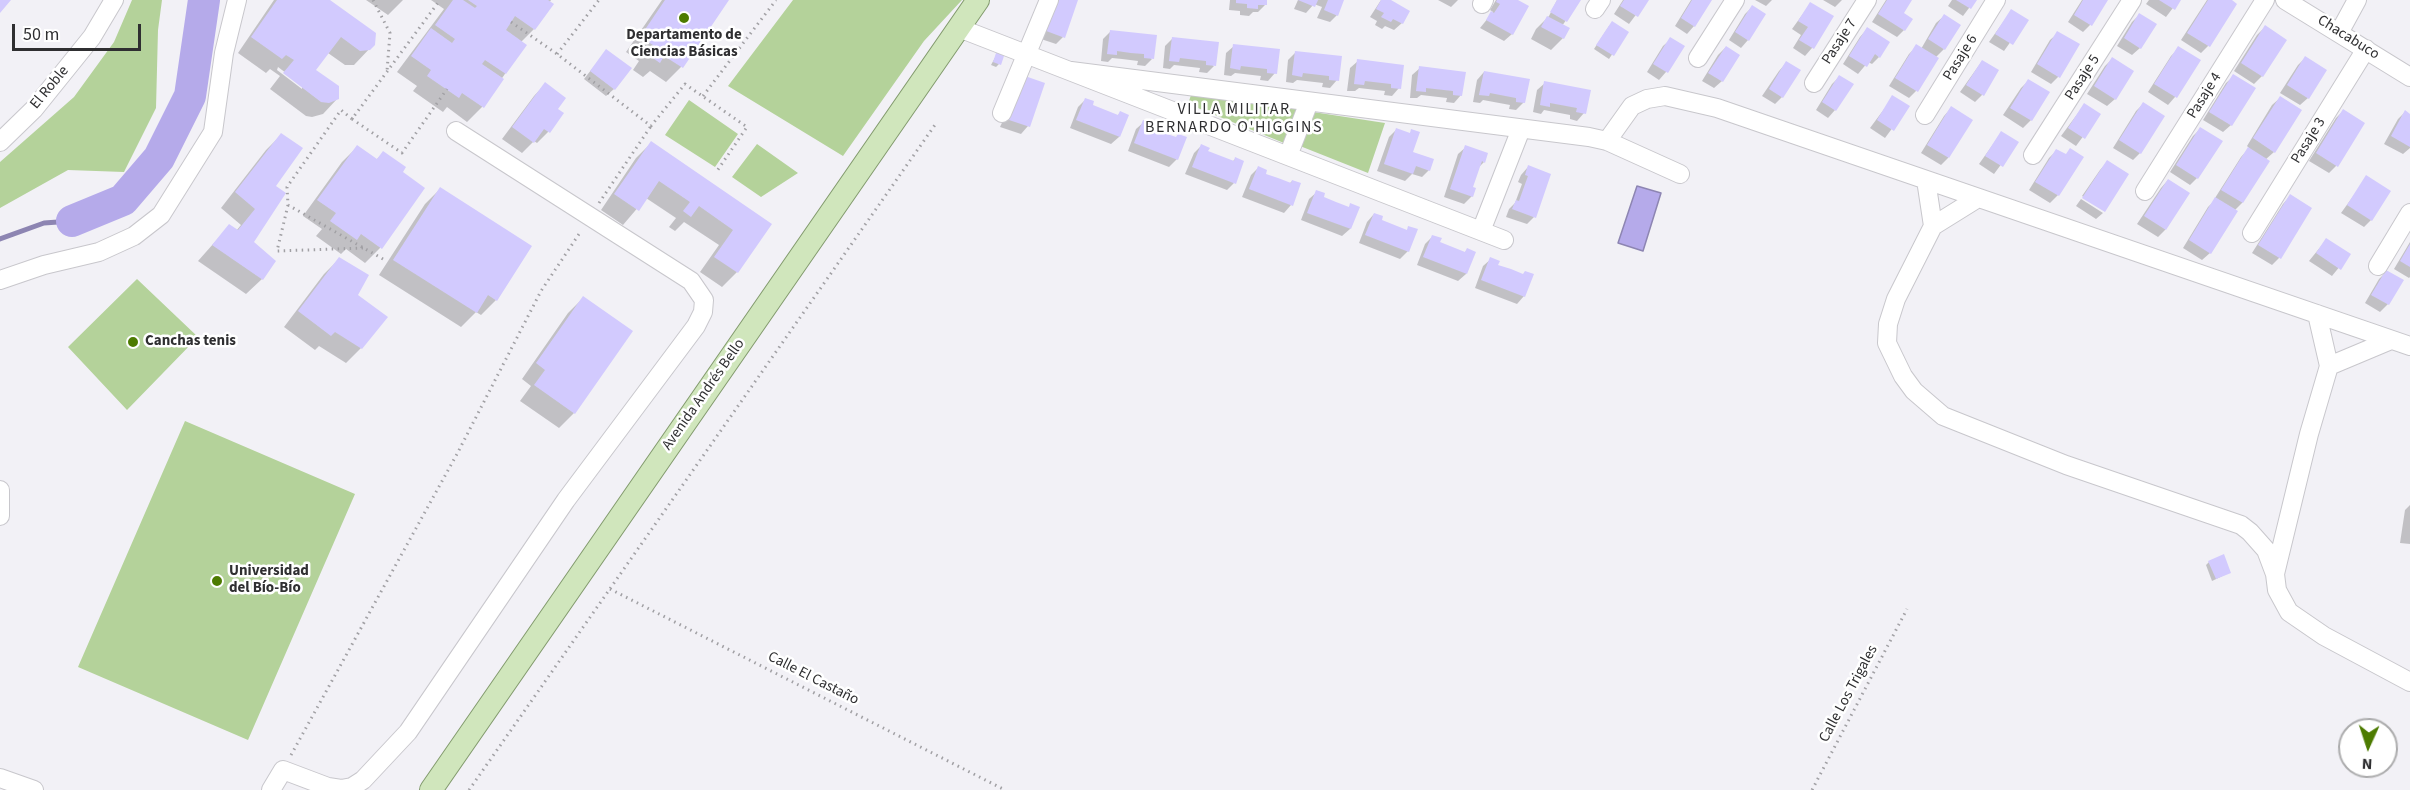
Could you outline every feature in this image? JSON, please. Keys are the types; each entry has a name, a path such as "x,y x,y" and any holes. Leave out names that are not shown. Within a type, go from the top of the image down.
{"main road":[{"name":"Avenida Andrés Bello","path":"430,790 978,0"}],"street":[{"name":"El Roble","path":"0,142 34,109 78,55 92,37 114,0"},
{"path":"0,280 44,265 99,252 134,236 161,214 213,132 224,53 237,0"},
{"path":"1002,112 1049,0"},
{"path":"1698,58 1735,0"},
{"name":"Pasaje 7","path":"1814,84 1867,0"},
{"name":"Pasaje 6","path":"1925,115 1996,0"},
{"name":"Pasaje 5","path":"2033,155 2132,0"},
{"name":"Pasaje 4","path":"2145,191 2265,0"},
{"name":"Chacabuco","path":"2285,0 2410,77"},
{"path":"2339,33 2357,0"},
{"path":"959,28 1504,240"},
{"name":"Pasaje 3","path":"2252,233 2366,49"},
{"path":"1071,71 1589,137 1607,141 1680,174"},
{"path":"1607,141 1632,106 1647,99 1665,96 1717,108 2410,346"},
{"path":"1288,156 1309,102"},
{"path":"1481,231 1521,129"},
{"path":"271,790 283,770 328,787 340,789 352,787 363,780 408,732 566,500 696,326 703,312 704,300 691,281 456,131"},
{"path":"1926,180 1933,226"},
{"path":"1978,198 1933,226 1896,299 1888,324 1887,343 1902,376 1914,391 1943,416 2066,465 2241,525 2259,540 2276,574"},
{"path":"2378,266 2410,213"},
{"path":"2317,314 2329,366 2309,434 2276,574 2277,590 2289,612 2324,636 2410,682"},
{"path":"2329,366 2391,340"},
{"path":"0,490 0,516"},
{"path":"0,778 27,789"}],"path":[{"path":"373,0 390,33 387,72"},
{"path":"352,119 440,0"},
{"path":"557,54 599,0"},
{"path":"703,96 776,0"},
{"path":"511,22 651,126"},
{"path":"283,770 457,454 541,291 651,126 685,84 747,127 717,171"},
{"path":"365,248 277,251 288,205 287,187 341,110 402,153 447,89"},
{"path":"469,790 937,122"},
{"path":"288,205 383,259"},
{"name":"Calle El Castaño","path":"610,589 1005,790"},
{"name":"Calle Los Trigales","path":"1812,790 1907,609"}],"green space":[{"path":"132,0 162,0 158,30 156,108 124,172 68,170 0,208 0,162 74,97 114,42"},
{"path":"793,0 962,0 924,41 843,156 728,86"},
{"path":"1191,95 1297,109 1284,143 1188,104"},
{"path":"689,100 738,134 715,167 665,135"},
{"path":"1313,112 1385,123 1368,173 1300,146"},
{"path":"757,144 798,173 761,197 732,177"},
{"name":"Canchas tenis","path":"137,279 198,337 127,410 68,347"},
{"name":"Universidad del Bío-Bío","path":"185,421 355,494 248,740 78,667"}],"shaded area":[{"path":"1637,186 1661,193 1643,251 1618,243"}],"building":[{"path":"0,0 11,0 0,13"},
{"path":"277,0 330,0 376,33 375,45 370,50 360,51 341,37 316,70 339,86 339,99 329,103 321,102 283,73 294,60 286,55 282,59 251,37"},
{"path":"453,0 463,0 475,8 477,6 468,0 548,0 554,4 535,30 515,16 506,30 527,45 506,74 485,60 482,64 504,79 484,108 462,93 459,98 427,76 431,70 411,56 431,28 452,43 455,39 435,25"},
{"name":"Departamento de Ciencias Básicas","path":"665,0 729,0 683,68 664,56 660,63 647,54 653,45 640,37"},
{"path":"1056,0 1078,0 1065,38 1041,29"},
{"path":"1236,0 1267,0 1267,5 1258,5 1258,9 1247,8 1247,4 1236,3"},
{"path":"1298,0 1318,0 1315,7"},
{"path":"1328,0 1344,0 1338,16 1324,10"},
{"path":"1381,0 1391,0 1410,11 1403,24 1381,17 1384,13 1376,9"},
{"path":"1497,0 1518,0 1529,6 1513,35 1486,20 1491,11 1494,13 1500,4 1496,2"},
{"path":"1557,0 1581,0 1567,22 1550,12"},
{"path":"1624,0 1649,0 1638,17 1620,6"},
{"path":"1692,0 1712,0 1695,27 1681,18"},
{"path":"1887,0 1912,0 1904,13 1913,19 1905,31 1878,14"},
{"path":"1956,0 1977,0 1971,9"},
{"path":"2083,0 2108,0 2092,26 2074,15"},
{"path":"2159,0 2181,0 2175,10"},
{"path":"2208,0 2232,0 2237,4 2210,47 2187,33"},
{"path":"1810,2 1834,16 1814,49 1799,40 1808,27 1798,21"},
{"path":"1752,5 1766,14 1749,41 1735,32"},
{"path":"2011,9 2029,20 2013,45 1995,34"},
{"path":"2139,13 2157,24 2141,49 2124,38"},
{"path":"1944,14 1961,25 1945,50 1928,39"},
{"path":"1547,16 1570,28 1564,39 1541,27"},
{"path":"1612,21 1629,32 1614,56 1596,45"},
{"path":"2265,25 2287,40 2263,77 2241,63"},
{"path":"1867,27 1890,42 1880,58 1875,54 1867,67 1849,56"},
{"path":"1110,30 1157,35 1154,59 1144,58 1144,54 1117,51 1117,55 1107,54"},
{"path":"2057,31 2080,44 2060,78 2037,64"},
{"path":"1172,37 1219,42 1216,66 1206,65 1206,61 1180,58 1179,62 1169,61"},
{"path":"1670,37 1685,46 1668,73 1653,64"},
{"path":"1233,44 1280,49 1277,74 1267,73 1267,69 1241,66 1240,70 1230,68"},
{"path":"1916,44 1939,58 1918,92 1895,78"},
{"path":"1726,46 1740,55 1723,82 1708,73"},
{"path":"2178,46 2201,60 2177,98 2154,84"},
{"path":"606,49 632,68 615,90 590,71"},
{"path":"997,50 1005,53 1001,65 993,62"},
{"path":"1295,51 1342,56 1339,81 1329,80 1329,76 1303,73 1302,77 1292,75"},
{"path":"2305,56 2327,70 2309,99 2287,85"},
{"path":"2112,57 2134,71 2116,100 2094,86"},
{"path":"1357,59 1404,65 1401,89 1391,88 1391,84 1365,81 1364,85 1354,84"},
{"path":"1982,60 1999,70 1984,96 1966,85"},
{"path":"1786,61 1801,70 1783,98 1769,89"},
{"path":"1419,66 1466,72 1462,96 1453,95 1453,91 1426,88 1426,92 1416,91"},
{"path":"1484,71 1530,79 1525,103 1516,102 1516,98 1490,93 1489,96 1479,95"},
{"path":"2233,74 2256,88 2232,126 2209,112"},
{"path":"1022,75 1045,83 1030,127 1006,119 1009,110 1013,111 1022,85"},
{"path":"1839,75 1854,84 1836,111 1822,102"},
{"path":"2028,79 2050,92 2032,121 2010,108"},
{"path":"1544,81 1591,90 1586,114 1576,112 1577,108 1550,103 1550,107 1540,105"},
{"path":"545,82 566,98 558,109 564,113 550,133 544,129 534,143 512,127"},
{"path":"1892,95 1910,106 1894,131 1877,120"},
{"path":"2280,96 2302,110 2275,153 2253,138"},
{"path":"1085,98 1094,101 1093,105 1118,115 1120,111 1129,115 1120,137 1076,120"},
{"path":"2143,102 2165,116 2141,154 2119,140"},
{"path":"2084,103 2101,114 2085,139 2068,128"},
{"path":"1951,106 1973,120 1949,158 1927,145"},
{"path":"2343,109 2365,123 2338,167 2316,153"},
{"path":"2405,110 2410,114 2410,147 2391,136"},
{"path":"1143,120 1152,124 1151,128 1176,137 1178,134 1187,137 1178,160 1134,143"},
{"path":"2200,127 2223,141 2198,179 2176,165"},
{"path":"1396,128 1410,133 1411,129 1420,132 1413,152 1434,159 1430,171 1416,166 1413,174 1384,164"},
{"path":"2001,131 2019,142 2003,167 1985,156"},
{"path":"281,133 303,148 276,186 286,193 254,242 276,261 263,280 212,245 229,224 238,230 255,209 235,192"},
{"path":"651,141 772,224 738,273 714,257 733,230 699,206 691,217 683,211 690,202 659,181 639,211 614,194"},
{"path":"1201,144 1210,148 1208,151 1234,161 1235,157 1244,161 1236,184 1192,167"},
{"path":"357,145 377,159 383,151 406,167 403,172 425,188 382,249 361,234 357,240 330,221 336,213 317,200"},
{"path":"1465,145 1488,153 1485,163 1482,161 1473,187 1476,188 1473,197 1450,189"},
{"path":"2248,147 2270,161 2243,203 2221,190"},
{"path":"2070,148 2084,157 2059,196 2035,182 2056,149 2066,154"},
{"path":"2107,160 2129,174 2105,212 2082,198"},
{"path":"1528,165 1551,174 1536,218 1512,209 1516,200 1519,201 1528,176 1525,175"},
{"path":"1258,166 1267,170 1266,174 1291,183 1292,180 1301,183 1293,206 1249,189"},
{"path":"2366,175 2391,191 2372,221 2347,205"},
{"path":"2168,179 2190,193 2166,230 2144,216"},
{"path":"440,187 532,246 497,301 488,295 477,313 393,260"},
{"path":"1316,190 1325,193 1324,197 1336,202 1349,207 1350,203 1360,207 1351,229 1307,213"},
{"path":"2290,194 2312,208 2281,259 2258,245"},
{"path":"2215,197 2238,211 2211,254 2189,240"},
{"path":"1374,213 1383,216 1382,220 1407,230 1408,226 1418,229 1409,252 1365,235"},
{"path":"1432,235 1442,238 1440,242 1465,252 1467,248 1476,252 1467,274 1423,257"},
{"path":"2326,238 2351,254 2341,270 2316,253"},
{"path":"2410,244 2410,267 2400,261"},
{"path":"339,257 369,275 358,295 388,317 362,349 335,332 331,336 298,311"},
{"path":"1490,257 1500,261 1498,265 1523,274 1525,271 1534,274 1525,297 1481,280"},
{"path":"2386,270 2404,280 2389,305 2371,295"},
{"path":"583,296 633,331 575,414 534,385 545,370 536,363"},
{"path":"2224,554 2231,573 2216,579 2208,561"}],"waterway":[{"path":"72,221 123,200 159,158 190,96 204,0"},
{"path":"0,239 44,223 72,221"}],"place":[{"name":"Departamento de Ciencias Básicas","path":"684,18"},
{"name":"Canchas tenis","path":"133,342"},
{"name":"Universidad del Bío-Bío","path":"217,581"}],"district":[{"name":"VILLA MILITAR BERNARDO O'HIGGINS","path":"1234,119"}]}
